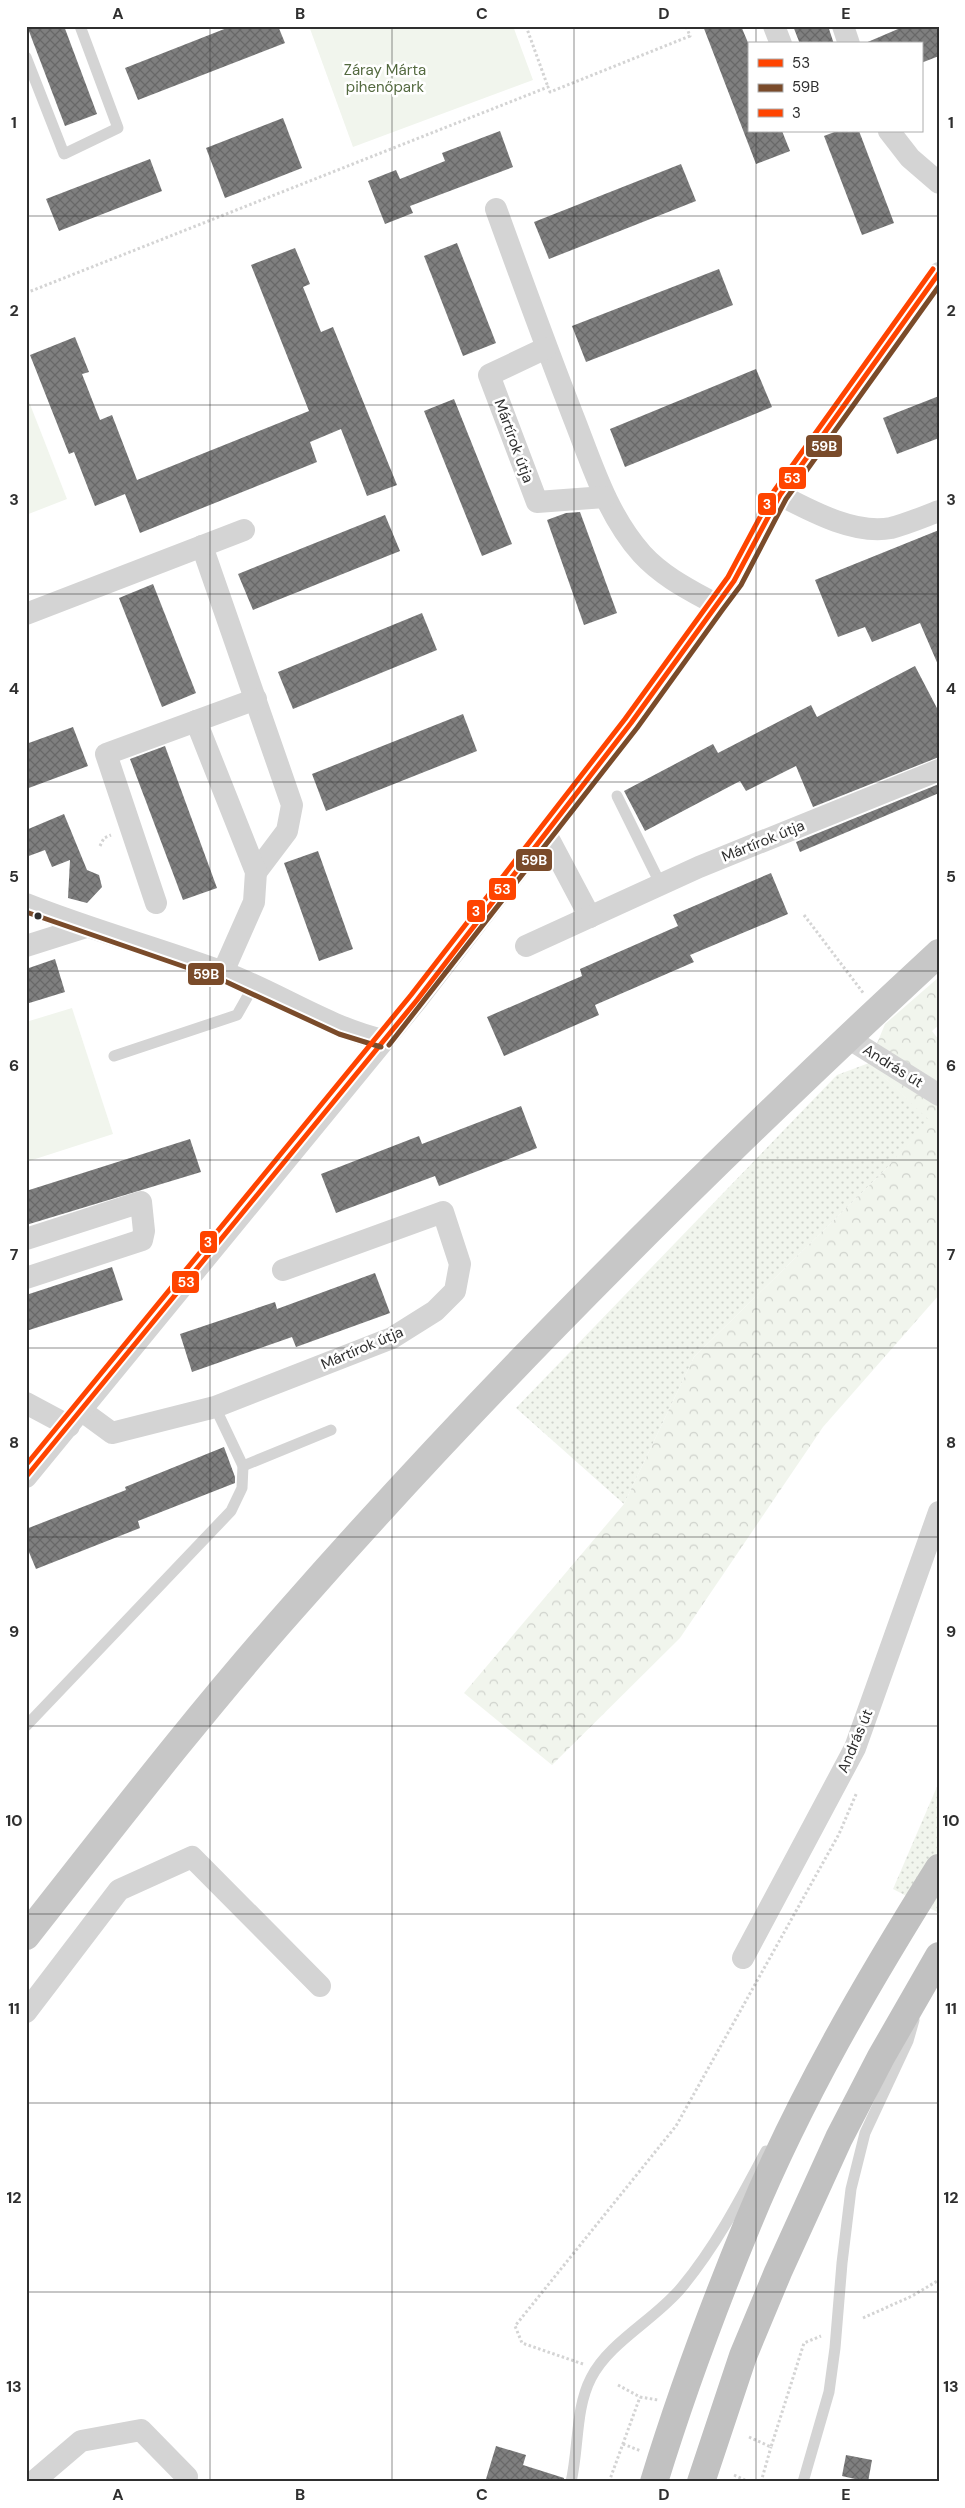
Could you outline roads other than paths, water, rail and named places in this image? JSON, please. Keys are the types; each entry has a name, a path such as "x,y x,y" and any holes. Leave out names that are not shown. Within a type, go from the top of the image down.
{"highway":[{"path":"654,2482 692,2367 748,2222 824,2065 878,1965 939,1868"},
{"path":"701,2482 743,2356 778,2272 839,2138 932,1967"}],"main road":[{"path":"26,1936 223,1689 359,1534 561,1319 848,1038 939,953"}],"street":[{"path":"774,26 780,42"},
{"path":"842,26 848,42"},
{"path":"890,132 910,158 939,183"},
{"path":"496,209 546,348 605,497 620,525 642,554 667,577 717,605"},
{"path":"26,1477 383,1040 631,723 734,581 780,495 939,273"},
{"name":"Mártírok útja","path":"546,348 489,375 537,502 605,497"},
{"path":"780,495 830,520 858,527 889,528 939,511"},
{"path":"26,614 244,530"},
{"path":"202,546 292,805 287,831 256,872"},
{"path":"156,903 106,754 256,699"},
{"path":"196,721 256,872 254,902 223,972"},
{"name":"Mártírok útja","path":"526,946 661,885 939,770"},
{"path":"546,834 590,917"},
{"path":"28,906 223,972 336,1024 366,1036 383,1040"},
{"path":"26,946 86,927"},
{"name":"András út","path":"848,1038 939,1095"},
{"path":"26,1238 141,1202 144,1231 142,1240 26,1278"},
{"name":"Mártírok útja","path":"26,1403 76,1418 112,1433 215,1407 392,1338 435,1311 455,1291 460,1264 443,1212 283,1270"},
{"name":"András út","path":"744,1958 855,1748 939,1512"},
{"path":"26,2012 118,1890 192,1857 320,1986"},
{"path":"33,2482 81,2441 141,2430 187,2477 186,2482"}],"lane":[{"path":"26,57 64,154 118,128 80,26"},
{"path":"617,796 661,885"},
{"path":"114,1056 237,1015 254,985"},
{"path":"26,1726 230,1511 242,1488 243,1466 215,1407"},
{"path":"243,1466 331,1430"},
{"path":"803,2482 828,2392 835,2348 842,2263 854,2180 865,2133 908,2041 932,1967"},
{"path":"570,2482 584,2396 592,2376 624,2339 645,2324 682,2288 729,2219 781,2123 824,2065"}],"park label":[{"name":"Záray Márta pihenőpark","path":"385,78"}]}
